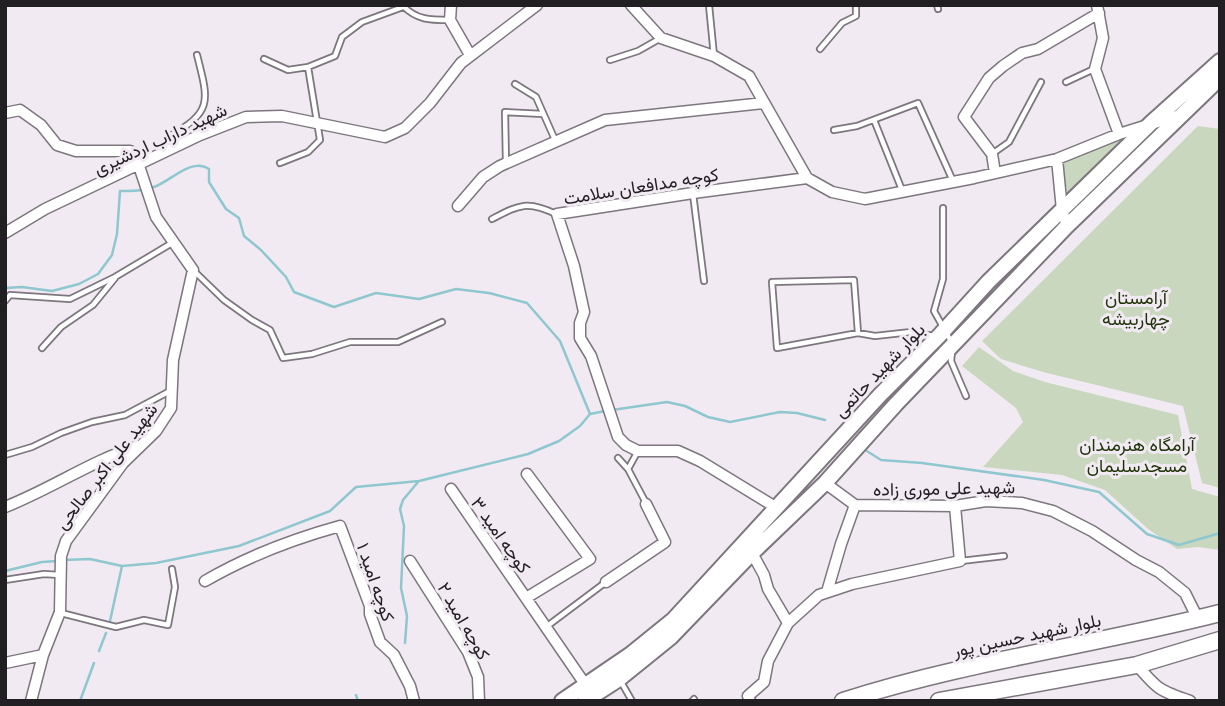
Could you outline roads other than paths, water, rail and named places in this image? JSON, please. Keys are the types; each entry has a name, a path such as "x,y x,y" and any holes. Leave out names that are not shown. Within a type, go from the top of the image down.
{"main road":[{"name":"بلوار شهید حاتمی","path":"562,701 588,694 619,679 671,637 752,553 825,483 896,404 1066,226 1182,114 1193,95 1220,61"},
{"name":"بلوار شهید حاتمی","path":"588,694 666,626 988,282 1152,123 1220,78"},
{"name":"بلوار شهيد حسین پور","path":"844,701 970,666 1220,613"},
{"path":"939,701 1137,665 1220,640"}],"street":[{"path":"451,5 450,20 470,55"},
{"name":"شهید داراب اردشیری","path":"5,233 45,209 200,135 246,117 282,116 385,136 405,128 470,55 537,5"},
{"path":"631,5 661,38 714,56 749,76 807,178 832,192 865,198 995,173 1057,159 1119,134 1182,114"},
{"path":"995,173 992,154 964,117 989,78 1022,53 1038,49 1098,9 1103,38 1095,69 1119,134"},
{"path":"458,206 483,177 605,120 764,103"},
{"path":"5,113 20,110 41,125 57,145 76,151 130,151 139,166 156,217 193,270"},
{"path":"1057,159 1066,226"},
{"name":"کوچه مدافعان سلامت","path":"638,451 618,437 591,356 580,338 580,323 584,312 574,266 557,214 807,178"},
{"name":"شهید علی اکبر صالحی","path":"60,571 66,541 140,445 166,419 172,408 173,360 193,270"},
{"path":"5,507 28,498 109,455 140,445"},
{"path":"638,451 678,451 700,461 777,508"},
{"name":"کوچه امید ۳","path":"526,598 590,559 527,474"},
{"name":"شهید علی موری زاده","path":"825,483 855,505 956,506 986,501 1022,503 1052,512 1092,531 1159,572 1185,593 1198,619"},
{"name":"کوچه امید ۳","path":"451,489 546,627 588,694"},
{"path":"606,582 665,542 646,504"},
{"path":"827,592 855,505"},
{"path":"750,701 748,696 764,682 768,661 788,623 819,595 863,581 960,561 956,506"},
{"name":"کوچه امید ۱","path":"205,581 295,538 341,526 380,642 394,655 410,686 414,701"},
{"path":"752,553 768,589 788,623"},
{"name":"کوچه امید ۲","path":"410,561 468,652 478,677 479,701"},
{"path":"32,701 43,655 60,612 60,571"},
{"path":"5,663 43,655"},
{"path":"1137,665 1154,686 1190,701"}],"lane":[{"path":"709,5 714,56"},
{"path":"820,49 842,23 856,16 856,5"},
{"path":"264,59 288,70 308,67 335,56 342,37 362,22 403,6 412,15 425,20 450,20"},
{"path":"610,60 638,51 661,38"},
{"path":"164,153 168,137 191,124 203,113 206,90 197,55"},
{"path":"280,163 308,152 320,140 308,67"},
{"path":"1066,82 1095,69"},
{"path":"992,154 1009,142 1041,82"},
{"path":"515,84 536,97 556,142"},
{"path":"834,130 874,120 918,103 953,182"},
{"path":"506,164 505,113 543,114"},
{"path":"874,120 903,191"},
{"path":"693,193 704,281"},
{"path":"492,219 519,205 528,204 557,214"},
{"path":"943,208 943,279 934,311 941,333 953,344 951,361 966,396"},
{"path":"5,301 10,295 70,299 115,277 173,242"},
{"path":"193,270 224,300 270,330 283,358 312,354 350,342 398,342 442,323"},
{"path":"42,348 61,327 93,305 115,277"},
{"path":"858,333 854,280 772,282 777,348 858,333 876,336 911,332 941,333"},
{"path":"5,455 92,422 125,415 173,389"},
{"path":"628,469 638,451"},
{"path":"618,458 628,469 646,504"},
{"path":"960,561 1004,556"},
{"path":"60,612 116,627 144,620 168,625 175,587 172,569"},
{"path":"5,580 60,571"},
{"path":"546,627 606,582"},
{"path":"619,679 632,701"}],"waterway":[{"path":"5,288 52,291 79,284 98,274 112,255 117,234 120,191 150,188 189,168 202,166 209,169 209,182 226,209 239,218 244,236 286,277 294,292 334,307 376,293 419,299 456,289 489,293 527,303 560,341 590,414"},
{"path":"612,410 667,402 730,422 780,412 825,420"},
{"path":"63,560 90,559 122,566 156,563 239,546 330,511 356,487 419,481 528,454 559,441 580,426 590,414 605,411"},
{"path":"862,448 881,460 1044,480 1099,492 1147,534 1179,545 1220,533"},
{"path":"405,643 407,616 401,588 404,526 400,509 403,500 418,482"},
{"path":"5,571 57,561"},
{"path":"110,621 122,566"},
{"path":"99,651 106,633"},
{"path":"80,701 94,663"},
{"path":"356,695 358,701"}],"park label":[{"name":"آرامستان چهاربیشه","path":"1136,307"},
{"name":"آرامگاه هنرمندان مسجدسلیمان","path":"1137,454"}]}
